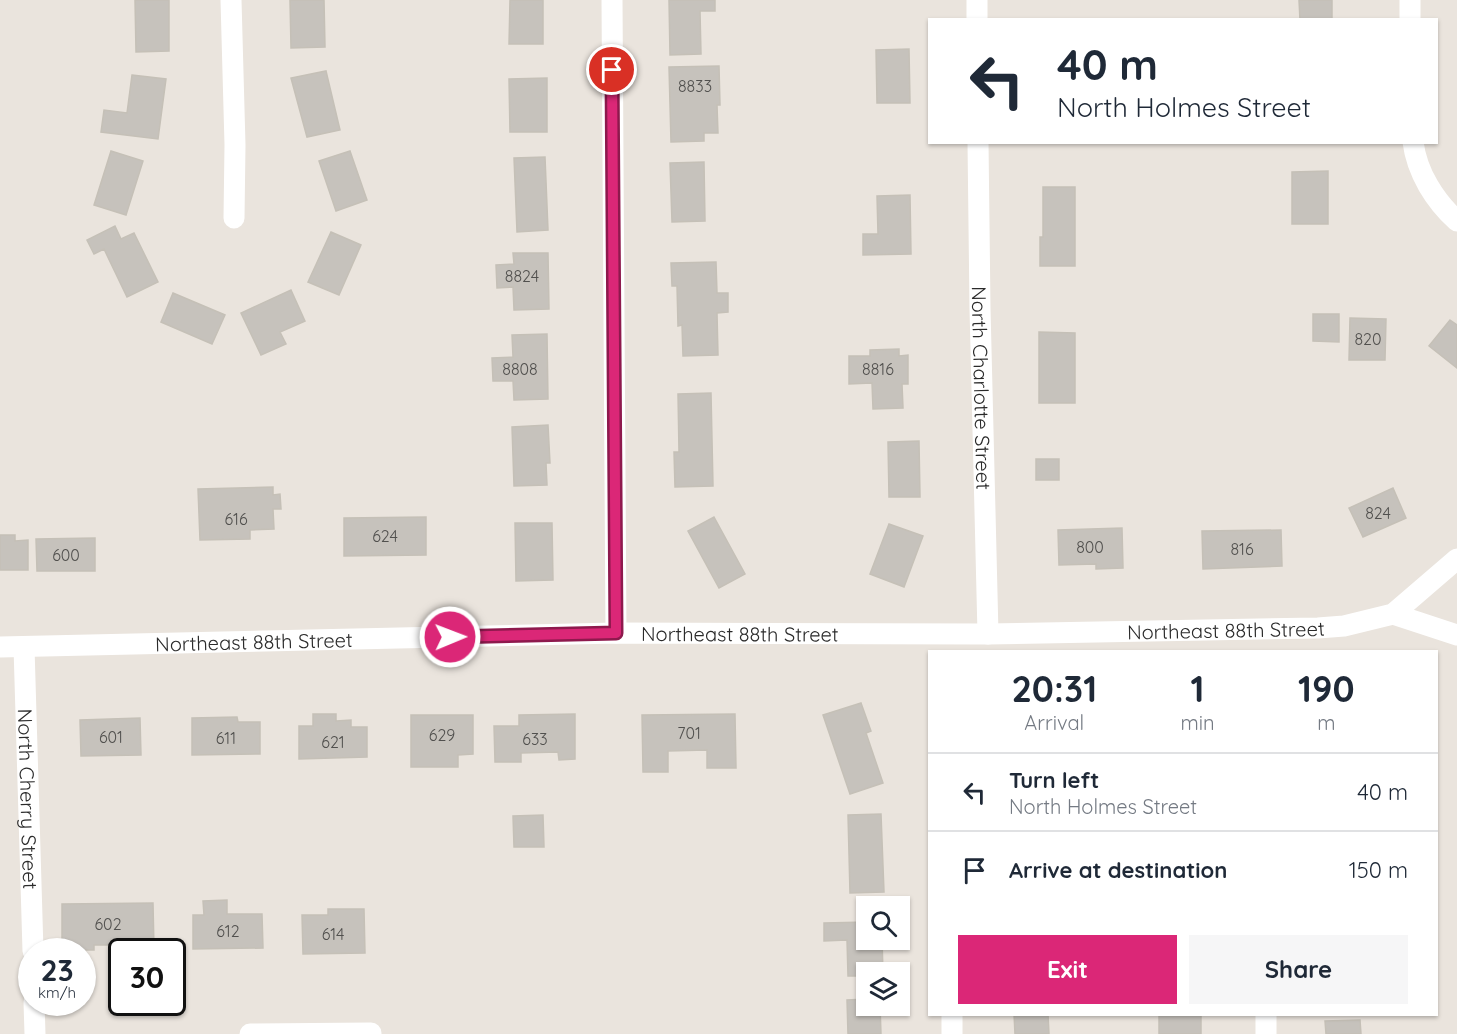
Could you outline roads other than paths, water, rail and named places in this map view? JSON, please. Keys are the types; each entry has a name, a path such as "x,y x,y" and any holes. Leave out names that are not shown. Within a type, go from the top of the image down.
{"street":[{"path":"231,0 235,145 234,218"},
{"path":"612,0 616,633"},
{"path":"977,0 977,18"},
{"path":"1410,0 1410,18"},
{"name":"North Charlotte Street","path":"978,144 988,634"},
{"path":"1413,144 1414,154 1425,182 1457,221"},
{"name":"Northeast 88th Street","path":"0,647 616,633 949,643 988,634 1263,641 1393,614 1457,560"},
{"path":"1393,614 1457,635"},
{"name":"North Cherry Street","path":"24,647 33,938"},
{"path":"34,1016 35,1034"},
{"path":"952,1016 952,1034"},
{"path":"1266,1016 1266,1034"},
{"path":"250,1034 371,1032"}]}
